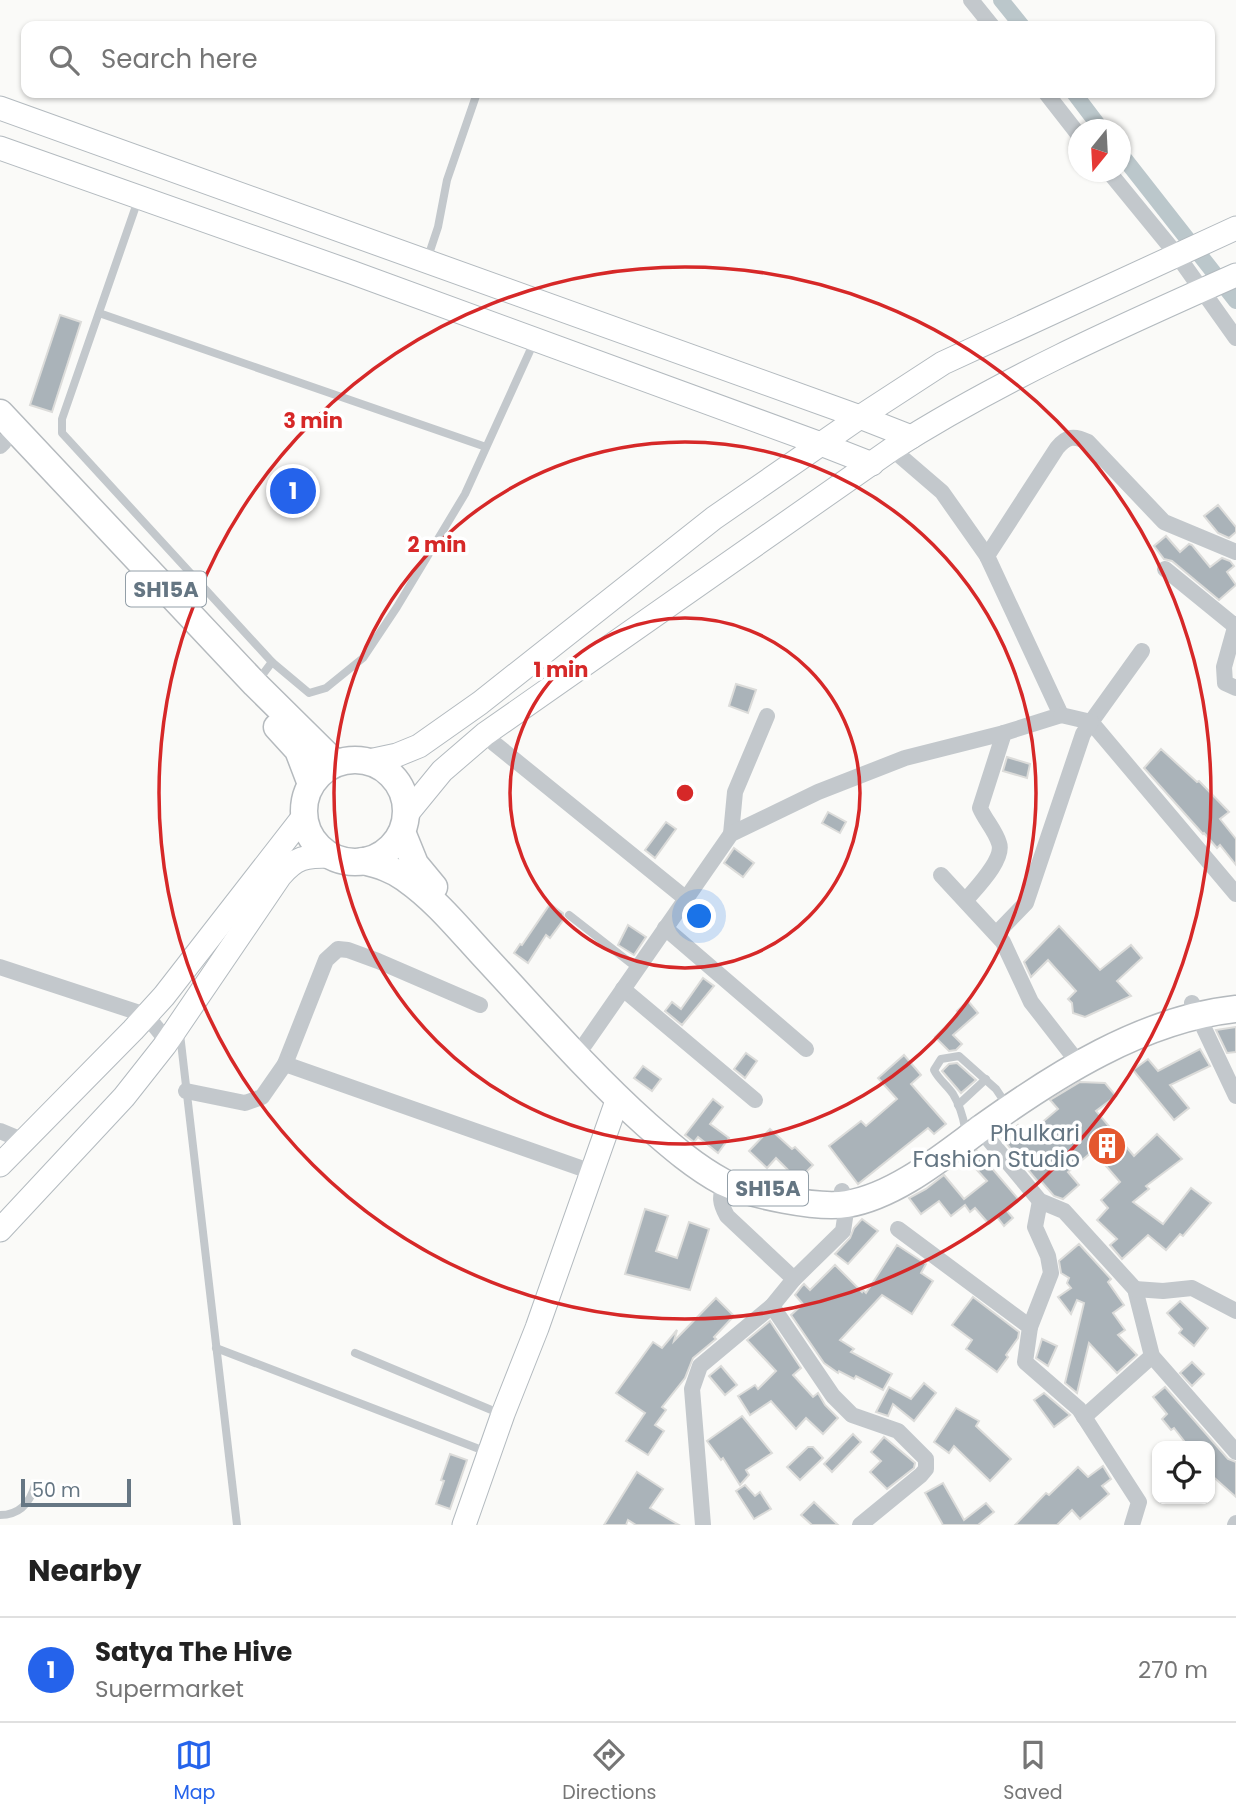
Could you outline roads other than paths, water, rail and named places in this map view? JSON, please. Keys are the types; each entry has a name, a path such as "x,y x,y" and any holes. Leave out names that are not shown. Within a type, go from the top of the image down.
{"main road":[{"name":"SH15A","path":"0,412 255,684 335,763"},
{"name":"SH15A","path":"2,442 298,750 311,784"},
{"path":"369,761 385,769 397,782 405,798 404,824 392,847 363,861 346,861 331,856 308,832 304,816 305,800 311,784 321,772 335,763 369,761"},
{"name":"SH15A","path":"404,824 415,864 432,886 618,1098 684,1157 725,1183 794,1203 844,1198 917,1162 969,1121 1004,1101 1042,1074 1077,1061"},
{"name":"SH15A","path":"363,861 387,867 426,894 527,993 584,1044 662,1123 716,1167 761,1186 844,1198"},
{"name":"SH15A","path":"969,1121 1045,1083 1137,1024 1236,996"},
{"name":"SH15A","path":"1194,1008 1236,1009"}],"street":[{"path":"971,0 988,21"},
{"path":"1050,98 1068,120"},
{"path":"0,108 860,416 901,443 942,492 987,556 1060,715"},
{"path":"0,148 535,339 872,464"},
{"path":"1118,182 1181,253 1236,338"},
{"path":"369,761 397,755 419,746 480,703 714,518 860,416 943,363 1227,232"},
{"path":"404,824 442,771 485,734 901,443 1058,356 1236,275"},
{"path":"601,363 620,330"},
{"path":"987,556 1057,448 1065,438 1077,436 1088,442 1164,522 1236,552"},
{"path":"1165,569 1236,625 1224,667 1236,696"},
{"path":"996,934 1026,903 1083,733 1142,651"},
{"path":"584,1044 731,834 818,792 905,758 1004,733 1060,715 1091,722 1236,894"},
{"path":"731,834 735,792 767,716"},
{"path":"966,900 991,870 1000,853 1000,844 980,808 1004,733"},
{"path":"485,734 685,898"},
{"path":"0,1230 124,1097 171,1016 304,816"},
{"path":"171,1016 293,861 312,856 331,856"},
{"path":"941,875 1003,942 1031,1002 1077,1061"},
{"path":"665,928 806,1049"},
{"path":"186,1091 245,1103 262,1097 285,1065 326,960 338,949 378,961 480,1005"},
{"path":"0,967 146,1016 171,1016"},
{"path":"623,989 755,1100"},
{"path":"1194,1008 1236,1096"},
{"path":"0,1165 146,1016 171,1016"},
{"path":"285,1065 592,1172"},
{"path":"464,1525 618,1098"},
{"path":"969,1121 1040,1201 1064,1211 1135,1289 1152,1356 1236,1452"},
{"path":"0,1131 24,1141"},
{"path":"725,1183 720,1195 721,1206 727,1216 794,1279"},
{"path":"703,1525 692,1389 695,1377 701,1366 772,1306 794,1279 843,1231 844,1198"},
{"path":"1040,1201 1035,1227 1048,1256 1051,1273 1030,1327 1025,1362 1079,1409 1139,1502 1132,1525"},
{"path":"898,1229 1030,1327"},
{"path":"1135,1289 1163,1291 1192,1288 1236,1311"},
{"path":"772,1306 833,1396 852,1415 898,1430 926,1459 926,1469 921,1475 860,1525"},
{"path":"1084,1417 1152,1356"}],"lane":[{"path":"427,260 438,227 447,180 475,98"},
{"path":"139,197 62,419 62,433 272,662 309,693 326,688 363,658 397,607 465,494 535,339"},
{"path":"99,313 486,447"},
{"path":"255,684 272,662"},
{"path":"569,915 637,968"},
{"path":"171,1016 186,1091 237,1525"},
{"path":"969,1121 952,1092 940,1081 934,1070 940,1059 959,1056 986,1080 1004,1101"},
{"path":"969,1121 986,1080"},
{"path":"216,1348 490,1452"},
{"path":"355,1353 503,1415"},
{"path":"0,1515 19,1511 27,1503 36,1485"}],"waterway":[{"path":"1001,0 1018,21"},
{"path":"1078,98 1094,119"},
{"path":"1131,167 1236,301"}],"place":[{"name":"Satya The Hive","path":"293,491"},
{"name":"Phulkari Fashion Studio","path":"1107,1146"}]}
